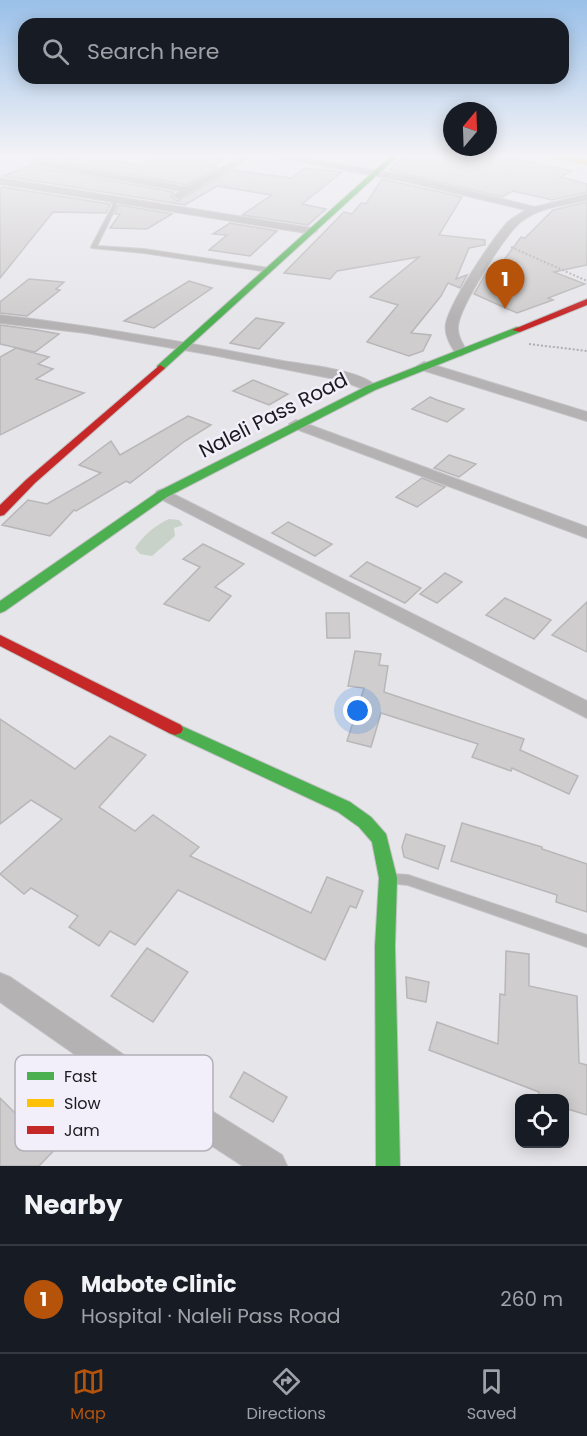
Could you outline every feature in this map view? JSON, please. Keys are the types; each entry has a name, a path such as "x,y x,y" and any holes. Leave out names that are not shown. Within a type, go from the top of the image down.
{"street":[{"path":"182,209 312,231"},
{"path":"0,512 39,474 186,346 336,209"},
{"path":"461,352 454,338 452,324 464,299 518,217 532,209"},
{"name":"Naleli Pass Road","path":"0,608 163,494 296,424 371,388 424,366 586,304"},
{"path":"1,320 51,323 186,346 340,376 357,380 371,388"},
{"path":"424,366 587,417"},
{"path":"296,424 587,534"},
{"path":"163,494 587,710"},
{"path":"0,640 153,719 344,807 365,822 380,839 388,878 385,946 388,1166"},
{"path":"0,986 100,1055"},
{"path":"213,1129 271,1166"}],"lane":[{"path":"113,209 94,247 144,251 269,270"},
{"path":"388,878 408,880 587,941"}],"path":[{"path":"500,242 587,281"},
{"path":"490,340 587,351"}],"shaded area":[{"path":"169,519 179,520 183,525 174,528 175,536 152,556 140,554 135,548 142,539"}],"building":[{"path":"0,209 108,209 106,213 53,212 0,278"},
{"path":"117,209 145,209 172,214 147,229 110,228 120,214 115,214"},
{"path":"250,209 326,209 308,225 242,215"},
{"path":"356,209 454,209 439,235 485,240 485,245 469,248 456,279 467,275 460,288 448,283 441,296 411,333 431,335 423,351 409,356 367,342 398,305 370,297 419,257 337,271 330,279 284,273 344,212 352,214"},
{"path":"587,209 587,265 554,272 585,284 548,298 553,300 517,313 474,294 489,268 501,264 521,237 525,238 553,210"},
{"path":"230,223 277,231 250,256 209,250 227,235 213,234"},
{"path":"29,279 64,282 56,289 60,290 27,316 0,313 0,302"},
{"path":"189,281 212,288 154,328 124,321"},
{"path":"256,318 284,323 259,349 230,343"},
{"path":"0,325 59,334 35,352 0,344"},
{"path":"16,348 49,357 38,364 53,369 36,379 84,393 0,435 0,357"},
{"path":"253,380 288,394 269,405 233,391"},
{"path":"430,397 464,409 447,422 412,409"},
{"path":"188,416 211,425 185,441 130,483 126,481 76,511 74,510 50,536 2,525 28,500 47,504 101,473 79,465 111,441 120,455"},
{"path":"449,455 476,464 459,477 434,468"},
{"path":"422,478 445,487 417,507 396,497"},
{"path":"288,522 332,544 315,556 272,533"},
{"path":"203,544 244,564 215,587 231,596 209,621 164,604 200,567 183,559"},
{"path":"367,562 421,588 405,603 350,576"},
{"path":"445,573 462,582 437,603 420,594"},
{"path":"505,598 551,620 534,639 486,615"},
{"path":"587,602 587,652 552,635"},
{"path":"326,613 349,613 350,638 327,638"},
{"path":"355,651 381,654 379,665 388,666 384,692 524,739 520,750 578,776 569,794 512,768 511,771 472,757 478,744 381,713 371,747 347,741 364,688 348,686"},
{"path":"0,719 75,769 110,736 146,755 99,807 135,831 153,815 199,847 190,856 311,913 327,877 363,891 356,908 350,906 325,960 178,890 135,945 110,931 99,946 69,927 78,916 31,888 24,894 0,874 62,819 31,800 0,824"},
{"path":"462,823 542,847 542,849 587,864 587,912 556,902 557,895 451,861"},
{"path":"406,834 445,846 438,869 404,857 402,847"},
{"path":"147,948 188,972 153,1022 111,996"},
{"path":"506,951 529,954 529,986 577,996 579,1063 587,1065 587,1115 569,1110 569,1094 539,1094 539,1092 429,1050 437,1022 498,1044 500,994 505,995"},
{"path":"406,977 429,982 426,1002 407,998"},
{"path":"244,1072 287,1097 273,1122 230,1097"},
{"path":"0,1098 15,1113 15,1151 53,1151 39,1166 0,1166"}],"traffic: fast":[{"path":"160,368 336,209"},
{"path":"0,608 163,494 371,388 517,330"},
{"path":"175,729 344,807 365,822 380,839 388,878 385,946 388,1166"}],"traffic: jam":[{"path":"517,330 587,302"},
{"path":"0,512 31,481 160,368"},
{"path":"0,640 175,729"}],"place":[{"name":"Mabote Clinic","path":"505,309"}]}
